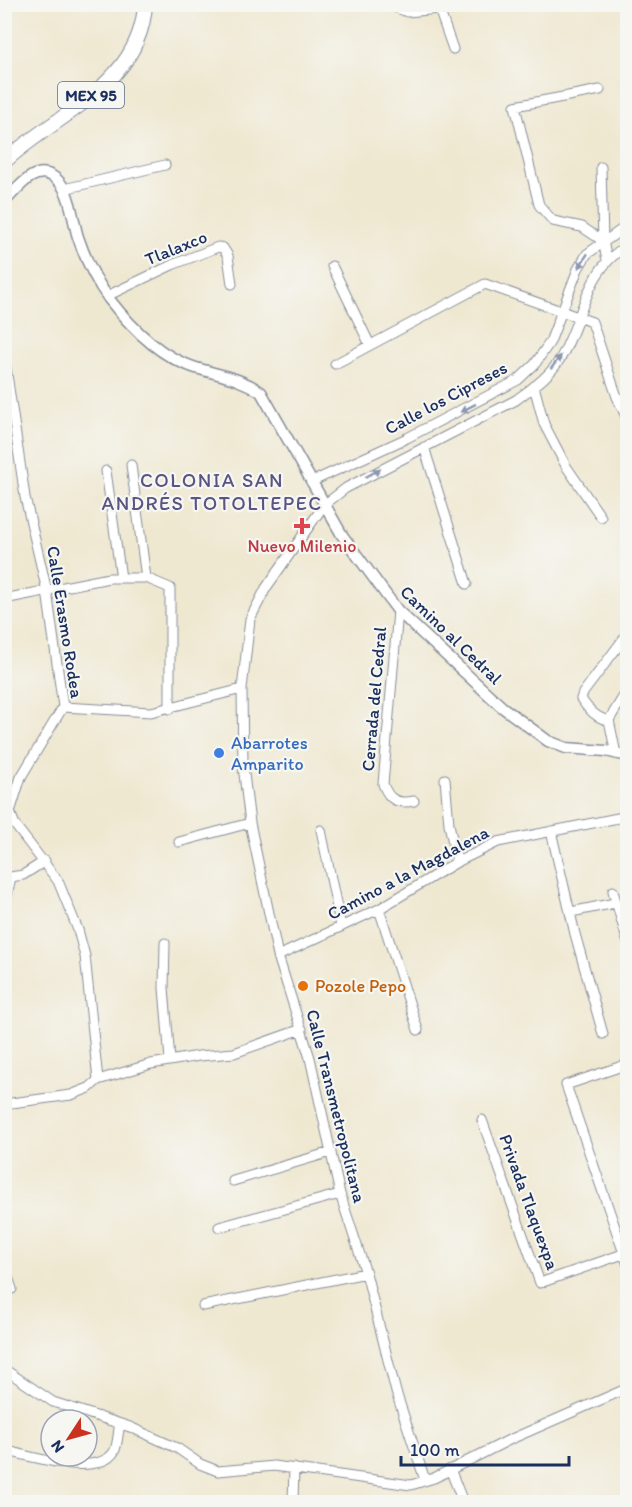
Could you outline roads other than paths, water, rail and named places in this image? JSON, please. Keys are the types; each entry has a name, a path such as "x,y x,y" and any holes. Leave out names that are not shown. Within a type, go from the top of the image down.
{"main road":[{"name":"MEX 95","path":"8,152 89,98 118,72 138,42 145,4"}],"street":[{"path":"388,4 407,12 439,9 453,49"},
{"path":"600,90 515,106 540,205 546,215 563,225 582,227 603,241"},
{"path":"4,202 30,177 39,173 51,175 64,189 165,165"},
{"path":"601,167 603,241 607,260"},
{"name":"Camino al Cedral","path":"64,189 78,237 107,296 140,333 166,354 192,367 244,381 261,393 277,417 324,505 398,611 502,707 548,741 566,748 627,756"},
{"name":"Calle los Cipreses","path":"311,482 407,438 518,380 535,364 550,342 578,269 587,254 627,225"},
{"name":"Calle los Cipreses","path":"324,505 346,488 516,400 534,386 559,360 594,276 607,260 627,245"},
{"name":"Tlalaxco","path":"107,296 172,265 218,248 226,251 232,284"},
{"path":"332,266 370,345"},
{"path":"335,364 485,284 560,313 592,322 627,421"},
{"name":"Calle Erasmo Rodea","path":"4,354 25,497 47,591 63,707 21,777 10,812 15,825 45,861 68,904 85,956 98,1080"},
{"path":"534,386 544,424 566,466 601,517"},
{"path":"617,398 627,401"},
{"path":"424,447 467,584"},
{"path":"131,465 146,578"},
{"path":"106,471 121,578"},
{"name":"Calle Transmetropolitana","path":"324,505 266,588 250,619 244,650 242,689 243,766 250,823 278,956 302,1029 340,1194 366,1273 396,1392 425,1480"},
{"path":"4,599 121,578 146,578 170,588 170,709"},
{"name":"Cerrada del Cedral","path":"398,611 383,784 387,794 394,800 401,803 414,801"},
{"path":"609,720 604,720 581,699 586,688 627,633"},
{"path":"63,707 151,712 242,689"},
{"path":"616,754 609,720 627,689"},
{"path":"445,779 449,824 457,862"},
{"name":"Camino a la Magdalena","path":"278,956 379,909 457,862 498,842 627,816"},
{"path":"179,842 250,823"},
{"path":"321,830 341,927"},
{"path":"551,831 603,1034"},
{"path":"4,909 8,877 23,875 45,861"},
{"path":"613,891 627,944"},
{"path":"571,912 615,903"},
{"path":"379,909 418,1030"},
{"path":"165,943 164,988 170,1060"},
{"path":"4,1104 70,1095 89,1088 98,1080 170,1060 234,1053 302,1029"},
{"path":"627,1064 566,1085 627,1266"},
{"name":"Privada Tlaquexpa","path":"482,1120 540,1283 622,1254"},
{"path":"233,1181 331,1152"},
{"path":"219,1227 340,1194"},
{"path":"4,1266 12,1289"},
{"path":"203,1306 366,1273"},
{"path":"4,1369 53,1402 120,1424 177,1448 200,1464 218,1471 274,1466 411,1485 627,1389"},
{"path":"4,1450 63,1464 101,1463 114,1451 120,1424"},
{"path":"293,1503 294,1468"},
{"path":"450,1469 463,1503"}],"place":[{"name":"Nuevo Milenio","path":"302,526"},
{"name":"Abarrotes Amparito","path":"219,753"},
{"name":"Pozole Pepo","path":"303,986"}],"district":[{"name":"COLONIA SAN ANDRÉS TOTOLTEPEC","path":"212,492"}]}
